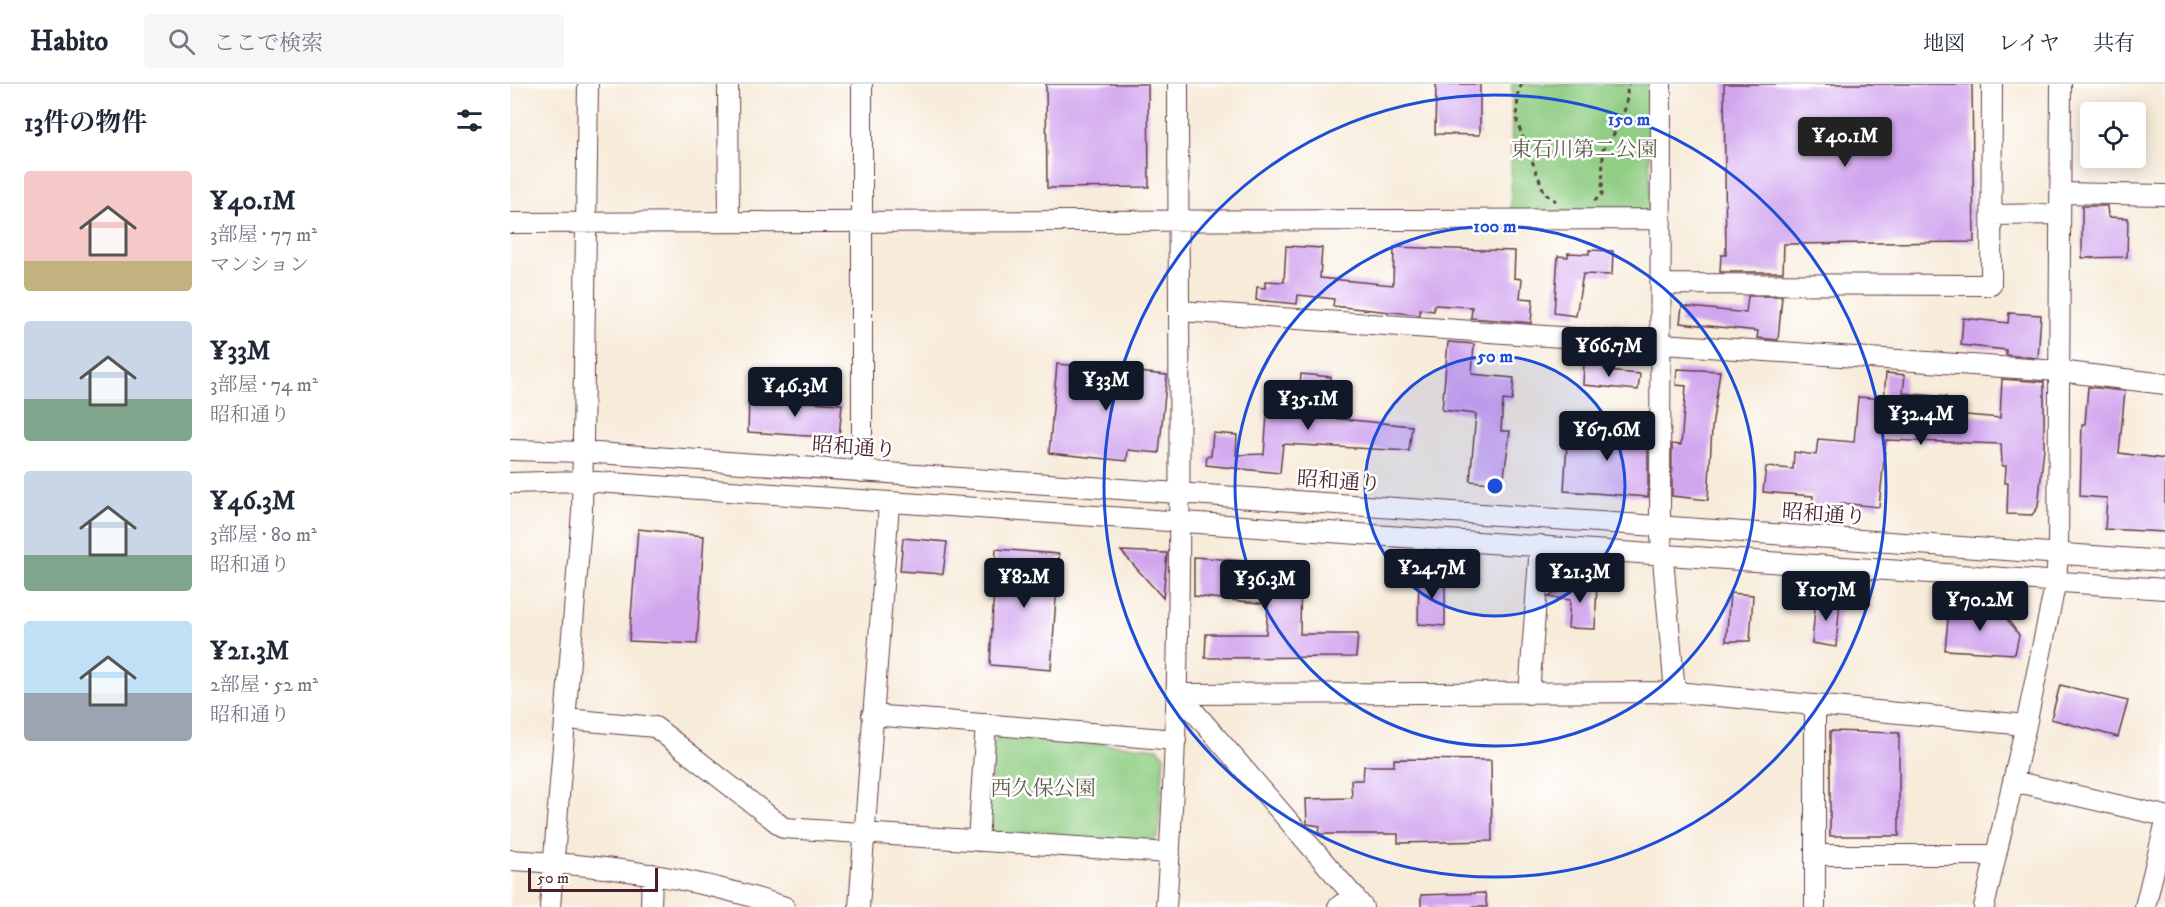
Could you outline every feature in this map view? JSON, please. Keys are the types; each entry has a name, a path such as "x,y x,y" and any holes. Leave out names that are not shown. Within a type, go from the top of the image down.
{"street":[{"path":"550,907 566,719 582,482 588,84"},
{"path":"728,84 729,222"},
{"path":"862,84 862,472"},
{"path":"1166,907 1179,694 1181,495 1178,84"},
{"path":"1661,84 1660,526 1676,692"},
{"path":"1661,284 1991,285 1992,84"},
{"path":"1984,907 2056,581 2061,84"},
{"path":"2060,193 2165,195"},
{"path":"1992,215 2060,214"},
{"path":"510,223 1660,219"},
{"path":"1180,311 2059,371 2165,384"},
{"name":"昭和通り","path":"510,450 583,452 2165,561"},
{"path":"510,483 582,482 2165,589"},
{"path":"860,907 872,715 889,504"},
{"path":"1529,694 1540,545"},
{"path":"1179,694 1676,692 2026,725"},
{"path":"1179,694 1359,901 1338,907"},
{"path":"1815,705 1815,907"},
{"path":"872,715 1176,740"},
{"path":"566,719 655,727 784,828 1170,853"},
{"path":"978,841 986,724"},
{"path":"2013,781 2165,816"},
{"path":"2145,907 2165,825"},
{"path":"1815,855 1996,855"},
{"path":"510,860 652,874 749,901 785,907"},
{"path":"651,907 652,874"}],"path":[{"path":"1522,84 1518,91 1517,122 1545,194 1562,205"},
{"path":"1592,203 1602,195 1603,150 1620,125 1626,105 1628,84"}],"green space":[{"name":"東石川第二公園","path":"1512,84 1649,84 1650,208 1646,216 1511,213"},
{"name":"西久保公園","path":"995,735 1158,748 1164,755 1158,836 1149,844 987,834"}],"building":[{"path":"1046,84 1148,84 1149,187 1047,188"},
{"path":"1436,84 1480,84 1480,135 1435,134"},
{"path":"1724,84 1972,84 1974,242 1784,244 1783,272 1720,272 1721,255 1726,255"},
{"path":"2082,206 2107,206 2108,217 2128,218 2127,257 2082,258"},
{"path":"1286,246 1322,248 1320,278 1393,285 1394,247 1515,251 1514,278 1522,279 1520,298 1533,299 1531,323 1471,318 1472,307 1434,305 1434,311 1420,309 1420,315 1333,306 1334,299 1298,295 1297,304 1256,300 1257,287 1265,288 1265,281 1284,282"},
{"path":"1589,250 1613,251 1612,275 1583,274 1576,316 1554,313 1558,256 1568,257 1568,253 1589,254"},
{"path":"1748,296 1782,296 1778,340 1757,338 1758,331 1680,323 1682,306 1746,313"},
{"path":"2009,313 2041,315 2038,358 2006,355 2006,350 1961,345 1963,318 2008,323"},
{"path":"1448,342 1474,344 1472,374 1514,378 1512,401 1503,400 1501,431 1510,431 1503,484 1470,481 1476,414 1442,410"},
{"path":"1584,362 1607,364 1606,371 1640,374 1638,390 1583,385"},
{"path":"1057,364 1167,375 1159,453 1128,450 1127,461 1049,453"},
{"path":"1677,369 1720,371 1712,428 1708,500 1672,496 1672,444 1681,445 1686,386 1676,385"},
{"path":"1886,373 1905,375 1903,393 1946,397 1944,413 2000,418 2002,379 2044,382 2044,448 2038,507 2032,515 2007,514 2008,483 2005,483 2006,466 2002,466 2001,444 1886,440 1879,507 1841,503 1841,508 1812,505 1813,496 1763,492 1766,467 1793,469 1794,452 1816,455 1818,439 1854,442 1858,397 1884,399"},
{"path":"1301,374 1331,377 1329,407 1332,407 1331,418 1412,426 1409,451 1283,444 1280,473 1206,465 1207,456 1211,456 1213,433 1237,435 1236,455 1264,454 1268,403 1298,406"},
{"path":"2088,387 2125,391 2119,453 2165,459 2165,532 2105,529 2107,498 2080,496 2082,424 2085,424"},
{"path":"749,398 842,404 839,438 748,432"},
{"path":"1568,426 1648,432 1648,497 1564,491"},
{"path":"638,529 704,536 697,644 629,641"},
{"path":"903,538 947,542 943,574 900,571"},
{"path":"996,549 1059,554 1051,670 990,665"},
{"path":"1121,551 1167,553 1163,598"},
{"path":"1194,557 1258,562 1301,562 1300,634 1358,634 1356,657 1205,658 1206,634 1266,634 1268,604 1194,596"},
{"path":"1419,573 1445,575 1445,626 1418,624"},
{"path":"1577,581 1597,585 1595,629 1568,628 1570,600 1548,597"},
{"path":"1730,593 1753,595 1750,641 1726,641"},
{"path":"1816,597 1840,601 1836,647 1812,643"},
{"path":"1949,609 2001,611 2019,635 2015,654 1945,650"},
{"path":"2060,685 2128,701 2118,737 2051,719"},
{"path":"1830,731 1899,733 1899,836 1830,836"},
{"path":"1394,759 1491,760 1492,841 1398,843 1398,834 1319,834 1320,826 1307,824 1306,799 1352,798 1351,780 1363,780 1364,766 1394,766"},
{"path":"1485,893 1487,907 1421,907 1421,895"}]}
